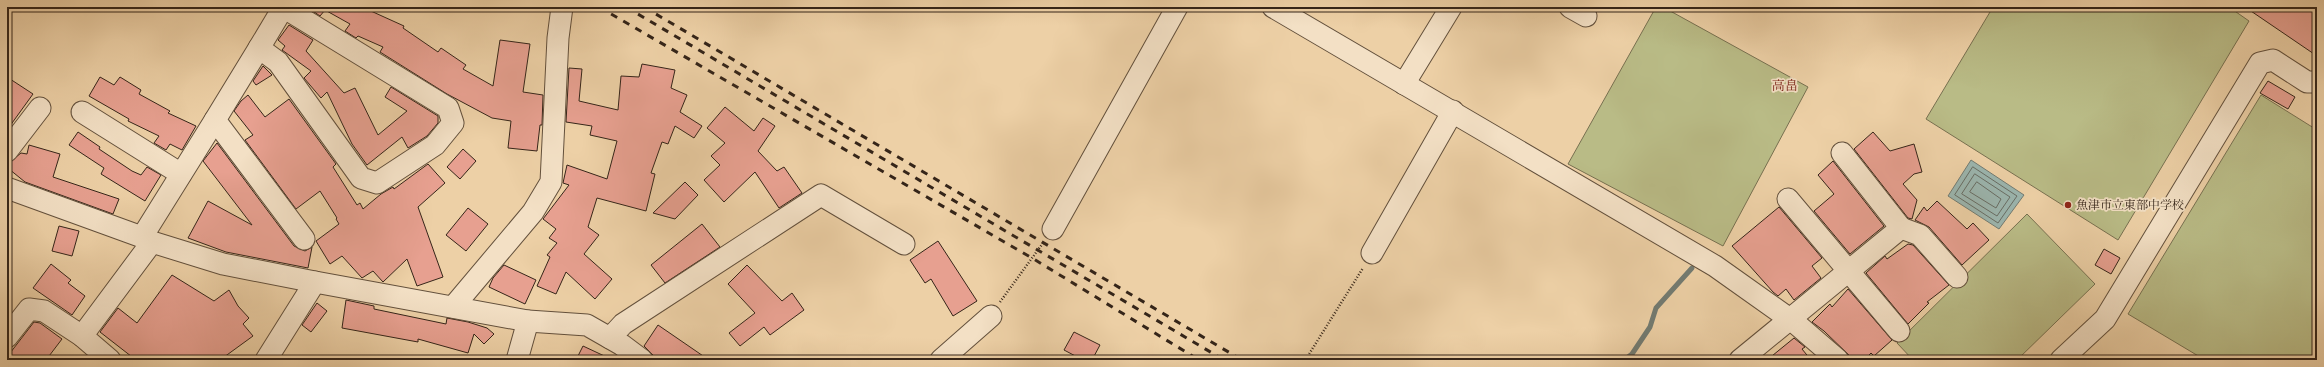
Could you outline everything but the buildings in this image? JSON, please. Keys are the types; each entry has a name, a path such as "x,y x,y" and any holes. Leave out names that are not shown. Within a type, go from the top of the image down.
{"street":[{"path":"82,336 147,240 181,174 283,7 448,108 453,123 435,145 377,183 361,178 278,62 259,48"},
{"path":"453,307 533,212 551,182 558,38 562,7"},
{"path":"1053,229 1177,7"},
{"path":"1273,7 1715,266 1791,320 1838,360"},
{"path":"1404,84 1450,7"},
{"path":"2061,360 2105,319 2260,63 2274,60 2307,82 2317,82"},
{"path":"7,151 40,108"},
{"path":"82,112 181,174"},
{"path":"1372,253 1453,112"},
{"path":"215,120 304,239"},
{"path":"1842,154 1901,228 1920,235 1957,277"},
{"path":"7,188 147,240 223,264 528,321 587,326 610,338 642,360"},
{"path":"610,338 623,324 821,195 904,244"},
{"path":"1788,199 1899,330"},
{"path":"1740,360 1791,320 1901,228"},
{"path":"266,360 315,282"},
{"path":"7,337 29,309 44,311 82,336 106,359"},
{"path":"941,360 991,316"},
{"path":"517,360 528,321"}],"path":[{"path":"991,316 1053,229"},
{"path":"1306,359 1372,253"}],"green space":[{"path":"1656,7 1663,7 1808,87 1723,246 1568,164"},
{"path":"1993,7 2229,7 2249,21 2118,240 1926,119"},
{"path":"2261,95 2317,130 2317,360 2205,360 2128,314"},
{"path":"2027,214 2095,284 2017,360 1913,360 1897,343"}],"water":[{"path":"1971,160 2024,195 1999,229 1948,196"}],"waterway":[{"path":"1624,360 1632,354 1650,327 1656,308 1692,268"}],"railway":[{"path":"599,7 1032,258 1199,360"},
{"path":"626,7 1224,360"},
{"path":"644,7 1242,360"}],"place":[{"name":"魚津市立東部中学校","path":"2068,205"}],"district":[{"name":"高畠","path":"1785,85"}]}
